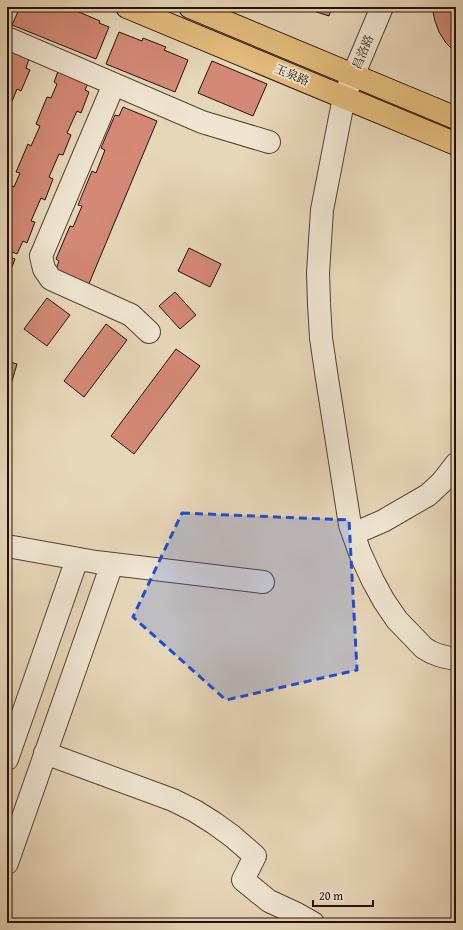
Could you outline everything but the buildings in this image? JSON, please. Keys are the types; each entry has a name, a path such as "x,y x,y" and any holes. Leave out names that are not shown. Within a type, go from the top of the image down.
{"main road":[{"name":"玉泉路","path":"127,7 456,144"},
{"name":"玉泉路","path":"190,7 456,118"}],"street":[{"name":"昌洛路","path":"382,7 344,97 322,210 318,265 321,338 349,517 360,553 384,601 397,620 428,652 456,659"},
{"path":"7,38 202,122 269,142"},
{"path":"114,84 41,256 44,269 51,279 131,315 149,332"},
{"path":"353,534 382,522 428,495 442,482 456,464"},
{"path":"7,546 112,564 263,582"},
{"path":"7,759 77,559"},
{"path":"7,863 112,564"},
{"path":"45,753 173,800 214,822 255,856 243,880 270,901 313,923"}],"highlighted area":[{"path":"182,513 349,520 357,670 226,700 133,617"}]}
